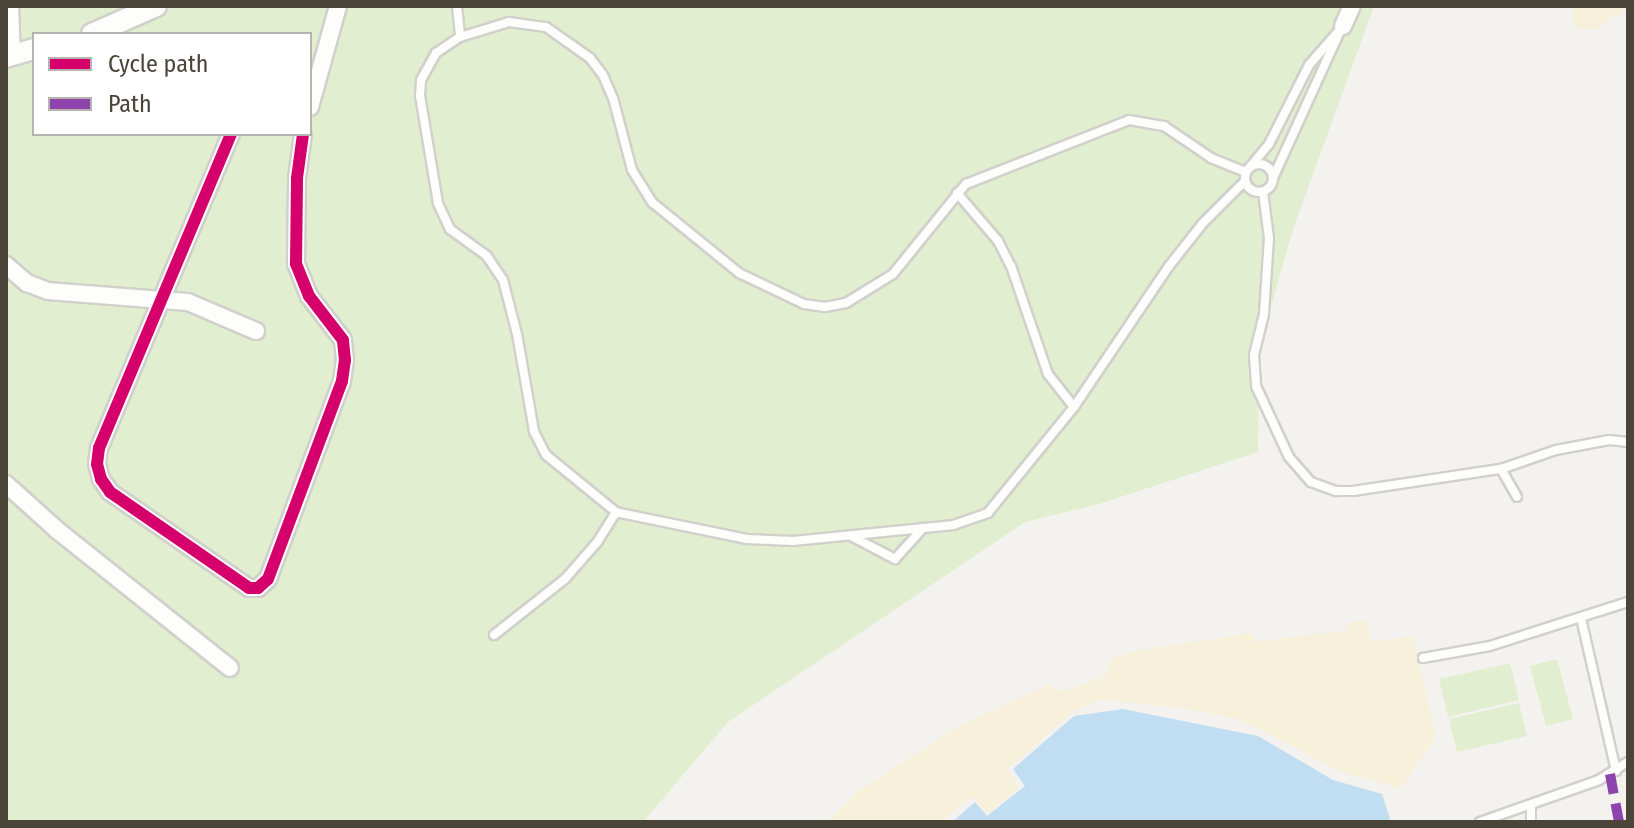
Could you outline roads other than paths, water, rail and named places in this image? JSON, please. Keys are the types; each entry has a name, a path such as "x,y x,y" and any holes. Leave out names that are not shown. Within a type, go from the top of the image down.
{"street":[{"path":"10,6 9,56 32,50"},
{"path":"97,32 156,6"},
{"path":"312,101 334,30 338,6"},
{"path":"1343,26 1352,6"},
{"path":"230,136 99,448 97,464 101,479 110,492 249,588 258,588 268,579 342,381 345,360 343,340 309,296 296,264 297,178 303,136"},
{"path":"6,265 27,283 48,291 188,302 256,331"},
{"path":"6,484 57,530 230,668"}],"lane":[{"path":"457,6 460,37"},
{"path":"1343,26 1271,186 1263,192 1254,192 1247,174 1211,158 1164,126 1129,120 976,179 957,193 893,274 872,290 846,303 825,307 804,304 739,273 653,203 632,170 613,98 590,58 546,27 509,22 460,37 436,53 421,80 420,96 438,203 450,229 487,256 503,280 539,443 557,465 616,512 747,539 793,541 964,523 988,513 1074,407 1169,266 1247,174 1276,132 1309,65 1343,26"},
{"path":"1247,174 1262,164 1270,169 1273,178"},
{"path":"1263,192 1269,238 1264,314 1254,355 1256,386 1289,457 1311,482 1336,491 1501,469 1556,450 1609,440 1628,442"},
{"path":"957,193 998,241 1011,266 1048,374 1074,407"},
{"path":"1501,469 1517,497"},
{"path":"494,635 565,579 598,541 616,512"},
{"path":"850,535 895,559 923,528"},
{"path":"1423,658 1490,646 1628,602"},
{"path":"1581,618 1616,771"},
{"path":"1480,822 1616,771 1628,762"},
{"path":"1531,805 1531,822"}],"water":[{"path":"1123,709 1258,736 1333,780 1382,794 1391,822 952,822 975,802 987,816 1025,786 1013,769 1074,716"}]}
